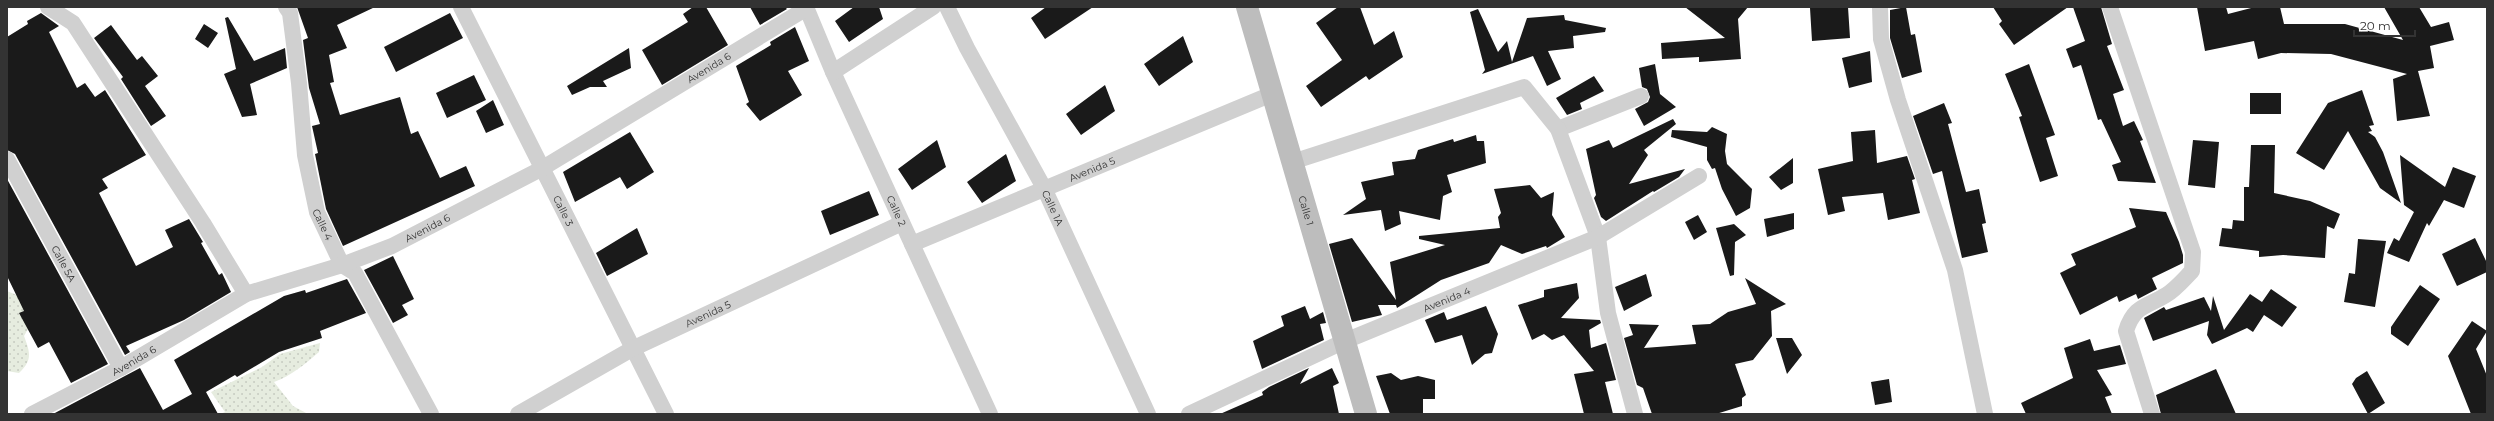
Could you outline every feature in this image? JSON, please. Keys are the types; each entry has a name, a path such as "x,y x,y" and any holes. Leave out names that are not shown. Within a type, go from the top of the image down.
{"street":[{"path":"48,7 73,24 203,223 246,294"},
{"name":"Calle 3","path":"461,7 541,169 666,414"},
{"path":"833,72 933,7"},
{"name":"Calle 1A","path":"947,7 967,48 1044,188 1148,414"},
{"name":"Calle 1","path":"1248,7 1366,414"},
{"path":"1880,7 1881,40 1898,100 1955,270 1985,414"},
{"path":"2110,7 2193,252 2192,271 2167,295 2140,308 2129,321 2126,331 2152,414"},
{"name":"Avenida 6","path":"32,414 121,368 246,294 342,265 392,246 541,169 806,8"},
{"name":"Calle 2","path":"806,8 833,72 990,414"},
{"name":"Calle 4","path":"293,9 305,155 315,205 342,265 356,273 431,414"},
{"path":"1292,162 1524,87 1558,129 1598,237 1608,313 1635,414"},
{"name":"Avenida 5","path":"912,244 1272,94"},
{"path":"1558,129 1641,96"},
{"name":"Calle 5A","path":"7,159 121,368"},
{"name":"Avenida 4","path":"1189,414 1345,341 1598,237 1699,176"},
{"name":"Avenida 5","path":"518,414 632,349 902,223"}],"shaded area":[{"path":"7,291 19,296 35,292 28,329 24,336 29,351 29,356 27,364 19,373 7,371"},
{"path":"320,343 319,352 292,373 274,382 293,406 308,414 220,414 225,412 211,392 262,367 280,354"}],"building":[{"path":"297,7 375,7 337,25 347,48 329,55 334,82 330,83 340,115 400,97 411,134 418,131 440,178 466,166 475,186 343,246 326,209 315,154 318,153 312,126 320,124 309,88 303,40 308,38"},
{"path":"693,7 706,7 728,45 662,85 642,50 688,22 683,14"},
{"path":"750,7 785,7 787,9 760,25"},
{"path":"854,7 879,7 883,19 849,42 835,21"},
{"path":"1046,7 1093,7 1045,39 1031,18"},
{"path":"1338,7 1360,7 1374,45 1394,31 1403,57 1369,80 1366,76 1321,107 1306,86 1342,60 1316,23"},
{"path":"1685,7 1748,7 1738,19 1741,59 1699,62 1699,57 1662,59 1661,43 1725,38"},
{"path":"1848,7 1850,38 1812,41 1810,8"},
{"path":"1906,7 1911,35 1915,34 1922,72 1902,78 1890,38 1890,10"},
{"path":"1993,7 2068,7 2014,45 1999,24 2002,21"},
{"path":"2073,7 2101,7 2112,44 2107,46 2124,90 2113,94 2123,126 2134,121 2143,140 2140,141 2156,183 2118,181 2112,165 2121,162 2101,119 2098,120 2081,65 2073,68 2066,49 2085,41"},
{"path":"2197,7 2226,7 2228,14 2255,7 2280,7 2284,24 2345,24 2403,40 2384,7 2419,7 2431,27 2449,22 2454,40 2430,46 2434,68 2418,71 2430,116 2397,121 2393,79 2407,74 2331,54 2281,53 2258,59 2254,41 2205,51"},
{"path":"1478,9 1498,52 1507,41 1512,62 1527,18 1564,15 1565,20 1606,28 1605,32 1573,36 1574,48 1548,51 1561,79 1547,86 1533,56 1482,74 1485,70 1470,12"},
{"path":"41,13 59,26 49,32 77,88 85,83 95,97 105,90 146,155 102,179 108,188 99,193 136,266 173,247 165,230 189,219 203,242 201,243 219,275 222,273 231,292 184,320 126,346 130,352 125,355 15,154 7,150 7,37 28,24 27,21"},
{"path":"450,13 463,38 396,72 384,47"},
{"path":"228,17 254,61 285,48 287,68 250,84 257,115 242,117 224,74 236,69 225,18"},
{"path":"204,24 218,33 208,48 195,39"},
{"path":"111,25 137,60 142,56 158,76 145,86 166,116 151,126 121,79 123,77 94,38"},
{"path":"795,27 809,61 788,71 802,95 760,121 746,104 749,102 736,66 771,45 770,42"},
{"path":"1183,36 1193,62 1159,86 1144,64"},
{"path":"629,48 631,68 603,81 607,87 590,87 572,95 567,86"},
{"path":"1870,51 1872,82 1849,88 1842,58"},
{"path":"1655,64 1660,94 1676,107 1644,126 1635,109 1648,102 1650,97 1647,89 1642,87 1639,68"},
{"path":"2029,64 2055,135 2046,138 2058,176 2040,182 2019,117 2022,116 2005,74"},
{"path":"474,75 486,100 447,118 436,93"},
{"path":"1594,76 1604,91 1580,103 1582,109 1567,115 1556,98"},
{"path":"1105,85 1115,111 1081,135 1066,114"},
{"path":"2362,90 2374,125 2369,126 2372,131 2368,132 2375,137 2383,152 2401,203 2380,188 2348,131 2324,170 2296,153 2328,103"},
{"path":"2250,93 2281,93 2281,114 2250,114"},
{"path":"493,100 504,125 486,133 476,111"},
{"path":"1944,103 1952,123 1948,124 1966,192 1979,189 1986,223 1982,224 1988,252 1962,258 1942,171 1933,174 1913,116"},
{"path":"1673,119 1676,124 1644,150 1648,155 1629,184 1685,169 1679,177 1654,192 1653,191 1606,221 1601,217 1594,198 1596,195 1586,149 1609,140 1613,148"},
{"path":"1712,127 1727,134 1725,151 1727,164 1752,189 1750,208 1736,216 1722,189 1715,168 1712,169 1707,160 1707,147 1671,137 1672,130 1707,132"},
{"path":"1875,130 1877,163 1907,156 1915,179 1912,180 1920,213 1888,220 1883,193 1842,197 1845,211 1828,215 1818,169 1853,161 1851,132"},
{"path":"630,132 654,172 627,189 620,177 575,202 563,172"},
{"path":"1476,135 1477,141 1484,141 1486,163 1447,175 1452,192 1443,196 1440,220 1399,211 1401,224 1385,231 1381,210 1343,215 1366,199 1361,182 1394,175 1392,162 1415,159 1418,150 1453,139 1454,142"},
{"path":"937,140 946,167 912,190 898,169"},
{"path":"2193,140 2219,142 2215,188 2188,185"},
{"path":"2251,145 2275,145 2274,193 2310,201 2340,214 2334,229 2327,226 2325,258 2283,255 2259,257 2259,251 2219,246 2222,228 2232,229 2233,220 2244,221 2244,187 2249,187"},
{"path":"1006,154 1016,181 982,203 967,182"},
{"path":"2400,155 2445,187 2453,167 2476,176 2464,208 2444,200 2429,226 2427,223 2409,262 2387,253 2394,238 2399,241 2414,212 2404,205"},
{"path":"1793,158 1793,183 1781,190 1769,177"},
{"path":"7,179 108,364 71,383 49,342 38,348 19,313 24,311 7,276"},
{"path":"1530,185 1541,198 1554,192 1552,215 1565,237 1547,248 1546,246 1522,254 1501,245 1489,263 1441,280 1397,308 1396,305 1378,305 1382,315 1352,322 1329,244 1352,238 1396,300 1390,262 1445,245 1419,239 1419,236 1500,228 1498,217 1501,213 1494,189"},
{"path":"869,191 879,215 830,235 821,211"},
{"path":"2129,208 2166,212 2179,242 2183,255 2183,263 2152,278 2157,289 2138,299 2136,294 2119,302 2117,296 2080,315 2060,273 2076,265 2071,254 2136,227"},
{"path":"1794,213 1794,229 1767,237 1764,219"},
{"path":"1698,215 1707,232 1694,240 1685,222"},
{"path":"1734,224 1746,235 1735,242 1734,275 1730,276 1716,228"},
{"path":"637,228 648,254 607,276 596,253"},
{"path":"2475,238 2487,263 2487,272 2457,286 2442,254"},
{"path":"2358,239 2386,241 2375,307 2344,302 2349,273 2355,274"},
{"path":"393,256 414,299 402,305 408,315 393,323 364,270"},
{"path":"1646,274 1652,296 1624,311 1615,287"},
{"path":"1745,278 1786,304 1771,311 1772,336 1753,360 1735,364 1746,395 1742,398 1742,406 1716,414 1652,414 1643,388 1637,385 1624,338 1633,335 1629,324 1659,325 1644,348 1696,344 1692,325 1710,324 1728,312 1756,304"},
{"path":"347,279 366,313 320,331 322,338 279,352 237,377 235,375 206,392 218,414 53,414 140,368 163,410 192,394 174,360 284,296 305,290 306,293"},
{"path":"1577,283 1579,298 1561,318 1600,320 1601,323 1589,330 1591,348 1606,343 1616,380 1605,382 1613,414 1584,414 1574,374 1594,371 1564,335 1552,340 1544,334 1532,340 1518,305 1544,297 1544,290"},
{"path":"2420,285 2440,299 2408,346 2391,334 2391,327"},
{"path":"2271,289 2297,307 2282,327 2264,315 2253,332 2247,328 2212,344 2207,335 2209,321 2153,341 2144,318 2164,307 2166,310 2204,297 2211,311 2213,296 2224,330 2250,294 2262,302"},
{"path":"1305,306 1310,319 1323,312 1326,323 1320,324 1324,340 1262,369 1253,341 1284,326 1281,316"},
{"path":"1486,306 1498,334 1492,353 1485,354 1472,365 1462,335 1435,343 1425,320 1444,312 1447,320"},
{"path":"2472,321 2487,331 2476,349 2487,376 2487,414 2471,414 2448,356"},
{"path":"1776,338 1792,338 1802,355 1787,374"},
{"path":"2090,339 2094,351 2120,345 2126,364 2097,370 2112,395 2105,397 2112,414 2026,414 2021,403 2073,378 2064,348"},
{"path":"1309,368 1300,384 1332,368 1339,383 1333,386 1339,414 1220,414 1263,395 1262,392 1269,387"},
{"path":"2216,369 2236,414 2161,414 2156,395"},
{"path":"2367,371 2385,403 2368,414 2352,384 2356,378"},
{"path":"1391,373 1401,380 1418,376 1435,380 1435,399 1423,399 1423,414 1390,414 1376,376"},
{"path":"1889,379 1892,402 1875,405 1871,382"}]}
